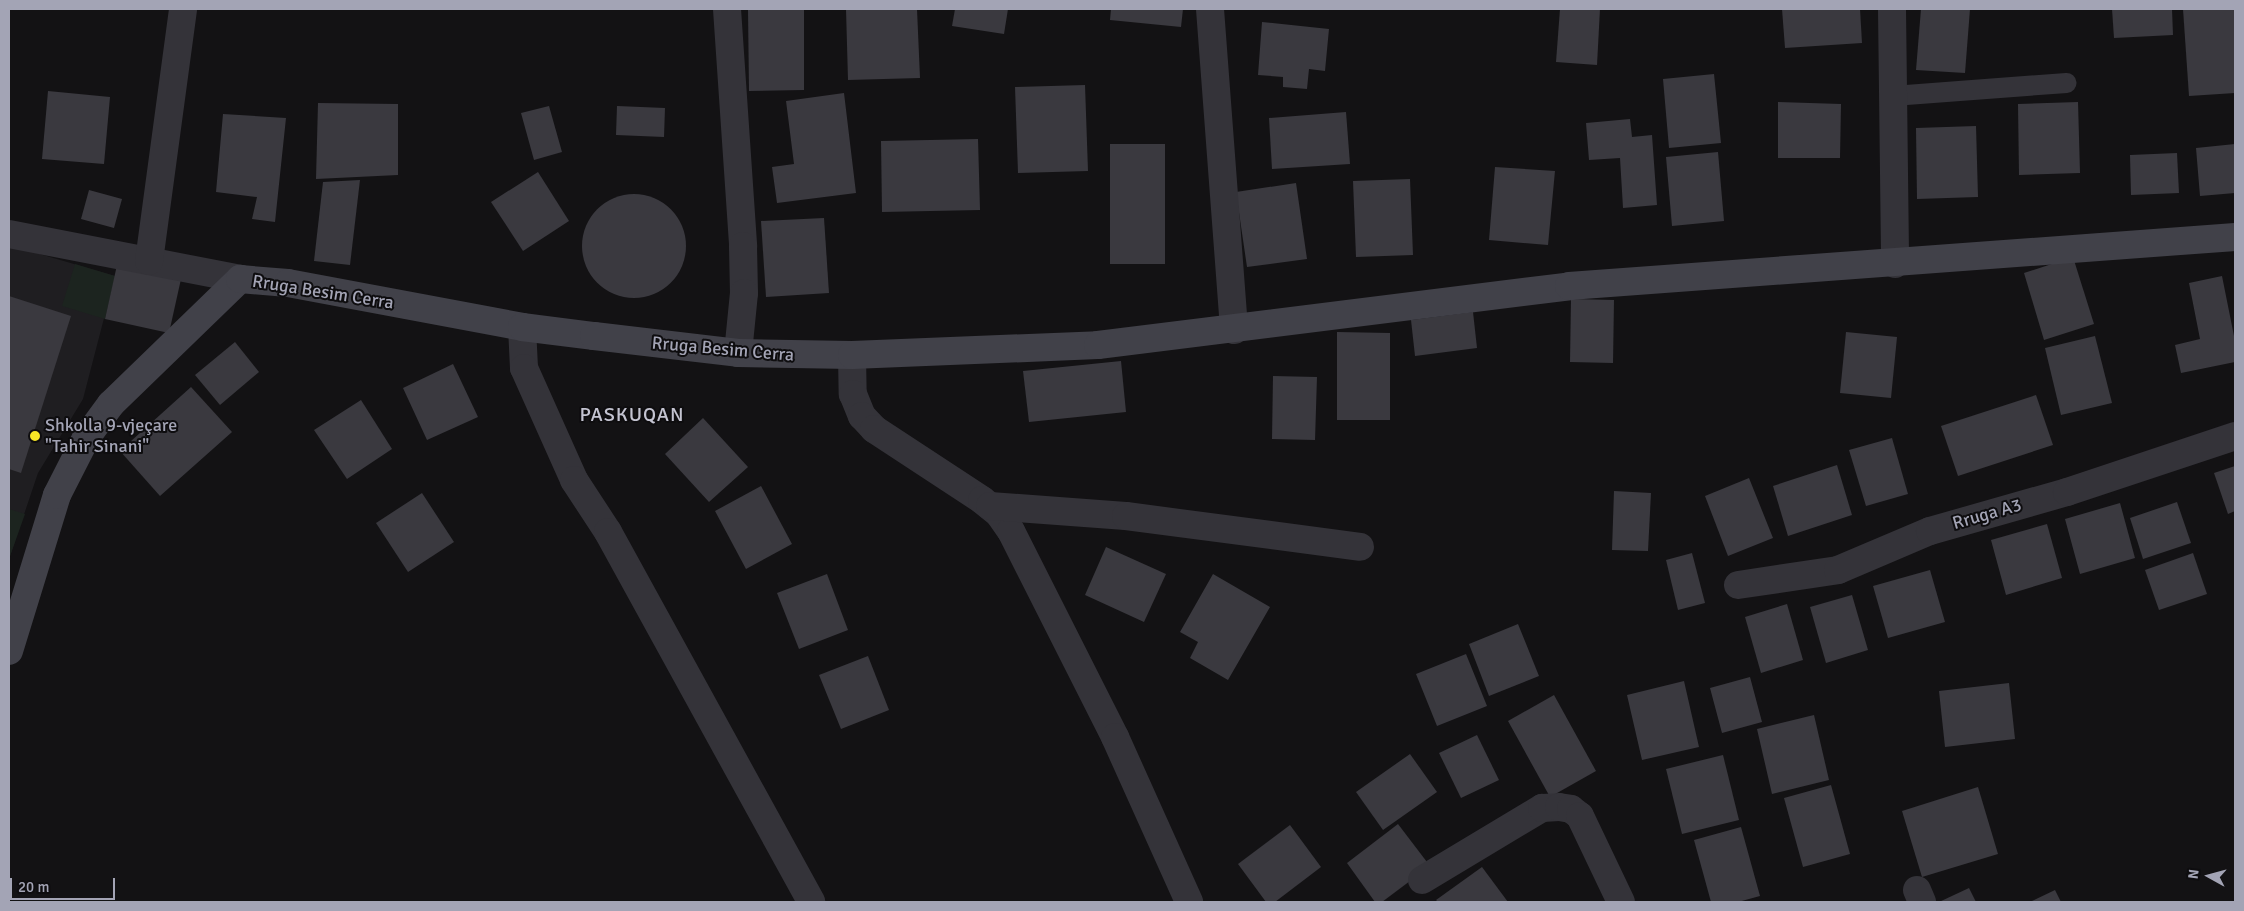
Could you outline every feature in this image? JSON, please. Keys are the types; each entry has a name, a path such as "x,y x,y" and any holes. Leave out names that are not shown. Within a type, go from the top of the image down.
{"street":[{"path":"149,261 183,9"},
{"path":"727,9 743,246 744,293 738,353"},
{"path":"1210,9 1234,330"},
{"path":"1892,9 1895,264"},
{"path":"9,234 240,279"},
{"name":"Rruga Besim Cerra","path":"9,651 57,495 86,438 111,404 240,279 288,283 522,327 738,353 852,355 1098,345 1234,330 1569,286 1895,264 2235,237"},
{"path":"522,327 524,368 574,480 608,532 811,902"},
{"path":"852,355 853,394 862,416 874,429 990,506 1010,531 1115,737 1189,902"},
{"name":"Rruga A3","path":"1738,585 1838,570 1930,531 2067,492 2235,436"},
{"path":"990,506 1126,516 1360,547"},
{"path":"1422,880 1542,808 1559,807 1571,809 1580,816 1621,902"}],"lane":[{"path":"1893,96 2066,83"}],"shaded area":[{"name":"Shkolla 9-vjeçare \"Tahir Sinani\"","path":"9,245 115,276 83,399 38,473 9,559"},
{"path":"75,264 115,276 105,319 62,306"},
{"path":"9,509 25,514 9,559"}],"building":[{"path":"748,9 804,9 804,90 749,91"},
{"path":"846,9 917,9 920,78 848,80"},
{"path":"955,9 1008,9 1004,34 952,26"},
{"path":"1111,9 1183,9 1181,27 1110,20"},
{"path":"1560,9 1600,9 1597,65 1556,62"},
{"path":"1782,9 1860,9 1862,43 1785,48"},
{"path":"1921,9 1970,9 1965,73 1916,70"},
{"path":"2112,9 2172,9 2173,35 2114,38"},
{"path":"2183,9 2235,9 2235,93 2189,96"},
{"path":"1262,22 1329,29 1325,71 1309,69 1307,89 1283,87 1283,77 1258,75"},
{"path":"1714,74 1721,143 1669,148 1663,79"},
{"path":"1085,85 1088,171 1018,173 1015,87"},
{"path":"48,91 110,97 104,164 42,159"},
{"path":"844,93 856,193 777,203 772,167 794,164 786,101"},
{"path":"1778,102 1841,104 1840,158 1778,158"},
{"path":"2078,102 2080,173 2019,175 2018,104"},
{"path":"318,103 398,104 398,175 316,179"},
{"path":"549,106 562,152 534,160 521,113"},
{"path":"617,106 665,108 664,137 616,135"},
{"path":"1346,112 1350,164 1272,169 1269,118"},
{"path":"223,114 286,118 275,222 252,219 257,197 216,192"},
{"path":"1630,119 1632,137 1652,135 1657,205 1623,208 1620,158 1589,160 1586,123"},
{"path":"1976,126 1978,197 1917,199 1916,128"},
{"path":"978,139 980,210 882,212 881,141"},
{"path":"1110,144 1165,144 1165,264 1110,264"},
{"path":"2235,144 2235,193 2200,196 2196,148"},
{"path":"1718,152 1724,221 1672,226 1666,157"},
{"path":"2177,153 2179,193 2131,195 2130,155"},
{"path":"1495,167 1555,171 1548,245 1489,240"},
{"path":"538,172 569,221 523,251 491,202"},
{"path":"1410,179 1413,255 1356,257 1353,181"},
{"path":"360,180 350,265 314,261 323,182"},
{"path":"1296,183 1307,259 1247,267 1236,192"},
{"path":"89,190 122,199 114,228 81,219"},
{"path":"634,194 654,198 663,203 677,217 682,226 686,246 682,266 677,275 663,289 654,294 634,298 614,294 605,289 591,275 586,266 582,246 586,226 591,217 605,203 614,198"},
{"path":"824,218 829,293 766,297 761,221"},
{"path":"2073,257 2094,324 2044,340 2024,273"},
{"path":"117,265 181,279 169,333 105,319"},
{"path":"2222,276 2235,341 2235,362 2181,373 2175,345 2200,339 2189,283"},
{"path":"9,296 71,316 21,473 9,469"},
{"path":"1571,299 1614,300 1613,363 1570,362"},
{"path":"1473,312 1477,348 1415,356 1411,320"},
{"path":"1337,332 1390,333 1390,420 1337,420"},
{"path":"1846,332 1897,337 1891,398 1840,393"},
{"path":"2095,336 2112,403 2061,415 2045,348"},
{"path":"235,342 259,372 220,405 195,375"},
{"path":"1121,361 1126,412 1029,422 1023,371"},
{"path":"453,364 478,417 427,440 403,388"},
{"path":"1273,376 1317,377 1315,440 1272,439"},
{"path":"191,387 232,432 160,496 120,451"},
{"path":"2036,395 2053,445 1958,476 1941,426"},
{"path":"361,400 392,449 347,479 314,430"},
{"path":"703,418 748,467 709,502 665,454"},
{"path":"1892,438 1908,494 1866,506 1849,450"},
{"path":"1837,465 1852,515 1788,536 1773,486"},
{"path":"2235,466 2235,511 2228,514 2214,473"},
{"path":"1749,478 1773,538 1728,556 1705,496"},
{"path":"761,486 792,544 746,569 715,511"},
{"path":"1614,491 1651,493 1648,551 1612,550"},
{"path":"422,493 454,542 408,572 376,523"},
{"path":"2177,502 2191,543 2143,559 2130,518"},
{"path":"2120,503 2135,558 2080,574 2065,519"},
{"path":"2047,524 2062,578 2006,595 1991,540"},
{"path":"1106,547 1166,574 1144,622 1085,595"},
{"path":"1692,553 1705,603 1678,610 1666,560"},
{"path":"2193,553 2207,594 2159,610 2145,570"},
{"path":"1930,570 1945,622 1888,638 1873,586"},
{"path":"827,574 848,630 799,649 777,593"},
{"path":"1213,574 1270,607 1228,680 1190,658 1198,642 1180,632"},
{"path":"1852,595 1868,650 1826,663 1810,607"},
{"path":"1787,604 1803,660 1761,673 1745,617"},
{"path":"1518,624 1539,676 1489,696 1469,644"},
{"path":"1466,654 1487,706 1437,726 1416,674"},
{"path":"868,656 889,710 841,729 819,675"},
{"path":"1750,677 1762,722 1722,733 1710,688"},
{"path":"1684,681 1699,747 1642,760 1627,695"},
{"path":"2009,683 2015,739 1945,747 1939,691"},
{"path":"1554,695 1596,771 1550,797 1508,721"},
{"path":"1814,715 1829,780 1772,794 1757,729"},
{"path":"1477,735 1499,780 1461,798 1439,753"},
{"path":"1410,754 1437,792 1383,830 1356,792"},
{"path":"1723,755 1739,820 1682,834 1666,769"},
{"path":"1831,785 1850,854 1803,867 1784,798"},
{"path":"1978,787 1998,854 1922,877 1902,811"},
{"path":"1398,824 1430,866 1382,902 1375,902 1347,863"},
{"path":"1290,825 1321,867 1275,902 1266,902 1238,864"},
{"path":"1741,827 1760,896 1738,902 1711,902 1694,840"},
{"path":"1482,867 1508,902 1438,902 1436,900"},
{"path":"1969,888 1976,902 1939,902"},
{"path":"2055,890 2061,902 2030,902"}],"place":[{"name":"Shkolla 9-vjeçare \"Tahir Sinani\"","path":"35,436"}],"district":[{"name":"PASKUQAN","path":"632,414"}]}
